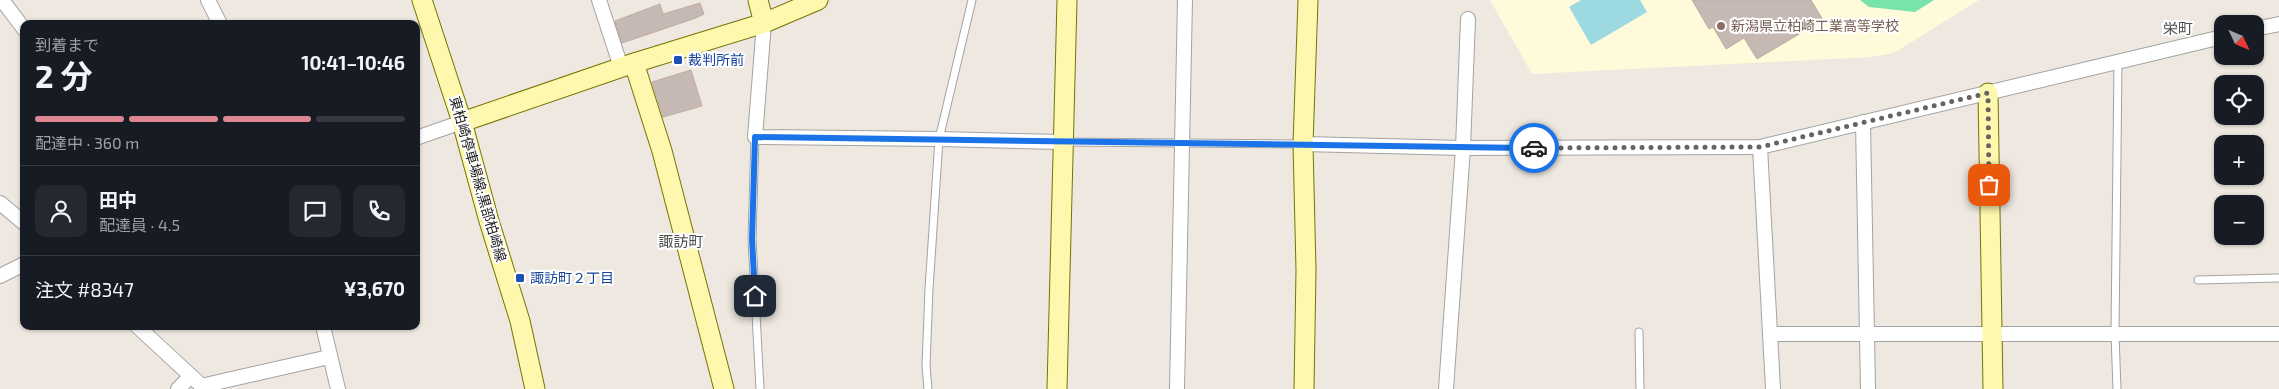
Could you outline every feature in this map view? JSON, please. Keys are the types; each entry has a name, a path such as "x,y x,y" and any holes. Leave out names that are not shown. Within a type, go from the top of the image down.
{"street":[{"path":"2,0 20,24"},
{"path":"208,0 218,20"},
{"name":"東柏崎停車場線;黒部柏崎線","path":"422,0 462,122 489,221 520,321 535,389"},
{"path":"599,0 662,151 724,389"},
{"path":"758,0 764,23 755,137 1062,142"},
{"path":"420,137 627,65 764,23 818,0"},
{"path":"1056,389 1067,0"},
{"path":"1177,389 1185,0"},
{"path":"1304,389 1306,270 1303,144 1308,0"},
{"path":"1446,389 1463,148 1468,20"},
{"path":"2264,27 2279,24"},
{"path":"1303,144 1463,148 1760,147 2214,39"},
{"path":"1988,93 1993,389"},
{"path":"1863,122 1868,389"},
{"path":"1760,147 1772,389"},
{"path":"0,203 20,220"},
{"path":"0,276 20,266"},
{"path":"141,330 203,387 329,357"},
{"path":"324,330 338,389"},
{"path":"1770,334 2279,334"},
{"path":"178,389 191,376"}],"lane":[{"path":"928,389 926,366 929,289 938,139 972,0"},
{"path":"2117,389 2115,334 2118,62"},
{"path":"755,137 752,239 760,389"},
{"path":"1062,142 1303,144"},
{"path":"2198,280 2279,278"},
{"path":"1640,332 1640,389"}],"shaded area":[{"name":"新潟県立柏崎工業高等学校","path":"1490,0 1979,0 1894,53 1871,57 1532,74"}],"green space":[{"path":"1860,0 1934,0 1915,12 1869,7"}],"water":[{"path":"1581,0 1640,0 1647,12 1591,45 1569,7"}],"building":[{"path":"1692,0 1811,0 1823,20 1757,59 1744,38 1726,49 1713,27 1709,29"},
{"path":"700,3 704,14 622,43 615,21 660,4 663,14"},
{"path":"691,70 702,106 663,117 652,82"}],"way so far":[{"path":"1534,148 1760,147 1988,93 1989,185"}],"place":[{"name":"新潟県立柏崎工業高等学校","path":"1721,26"},
{"name":"裁判所前","path":"678,60"},
{"name":"諏訪町２丁目","path":"520,278"}],"district":[{"name":"栄町","path":"2178,29"},
{"name":"諏訪町","path":"681,242"}],"route":[{"path":"755,296 752,239 755,137 1534,148"}]}
